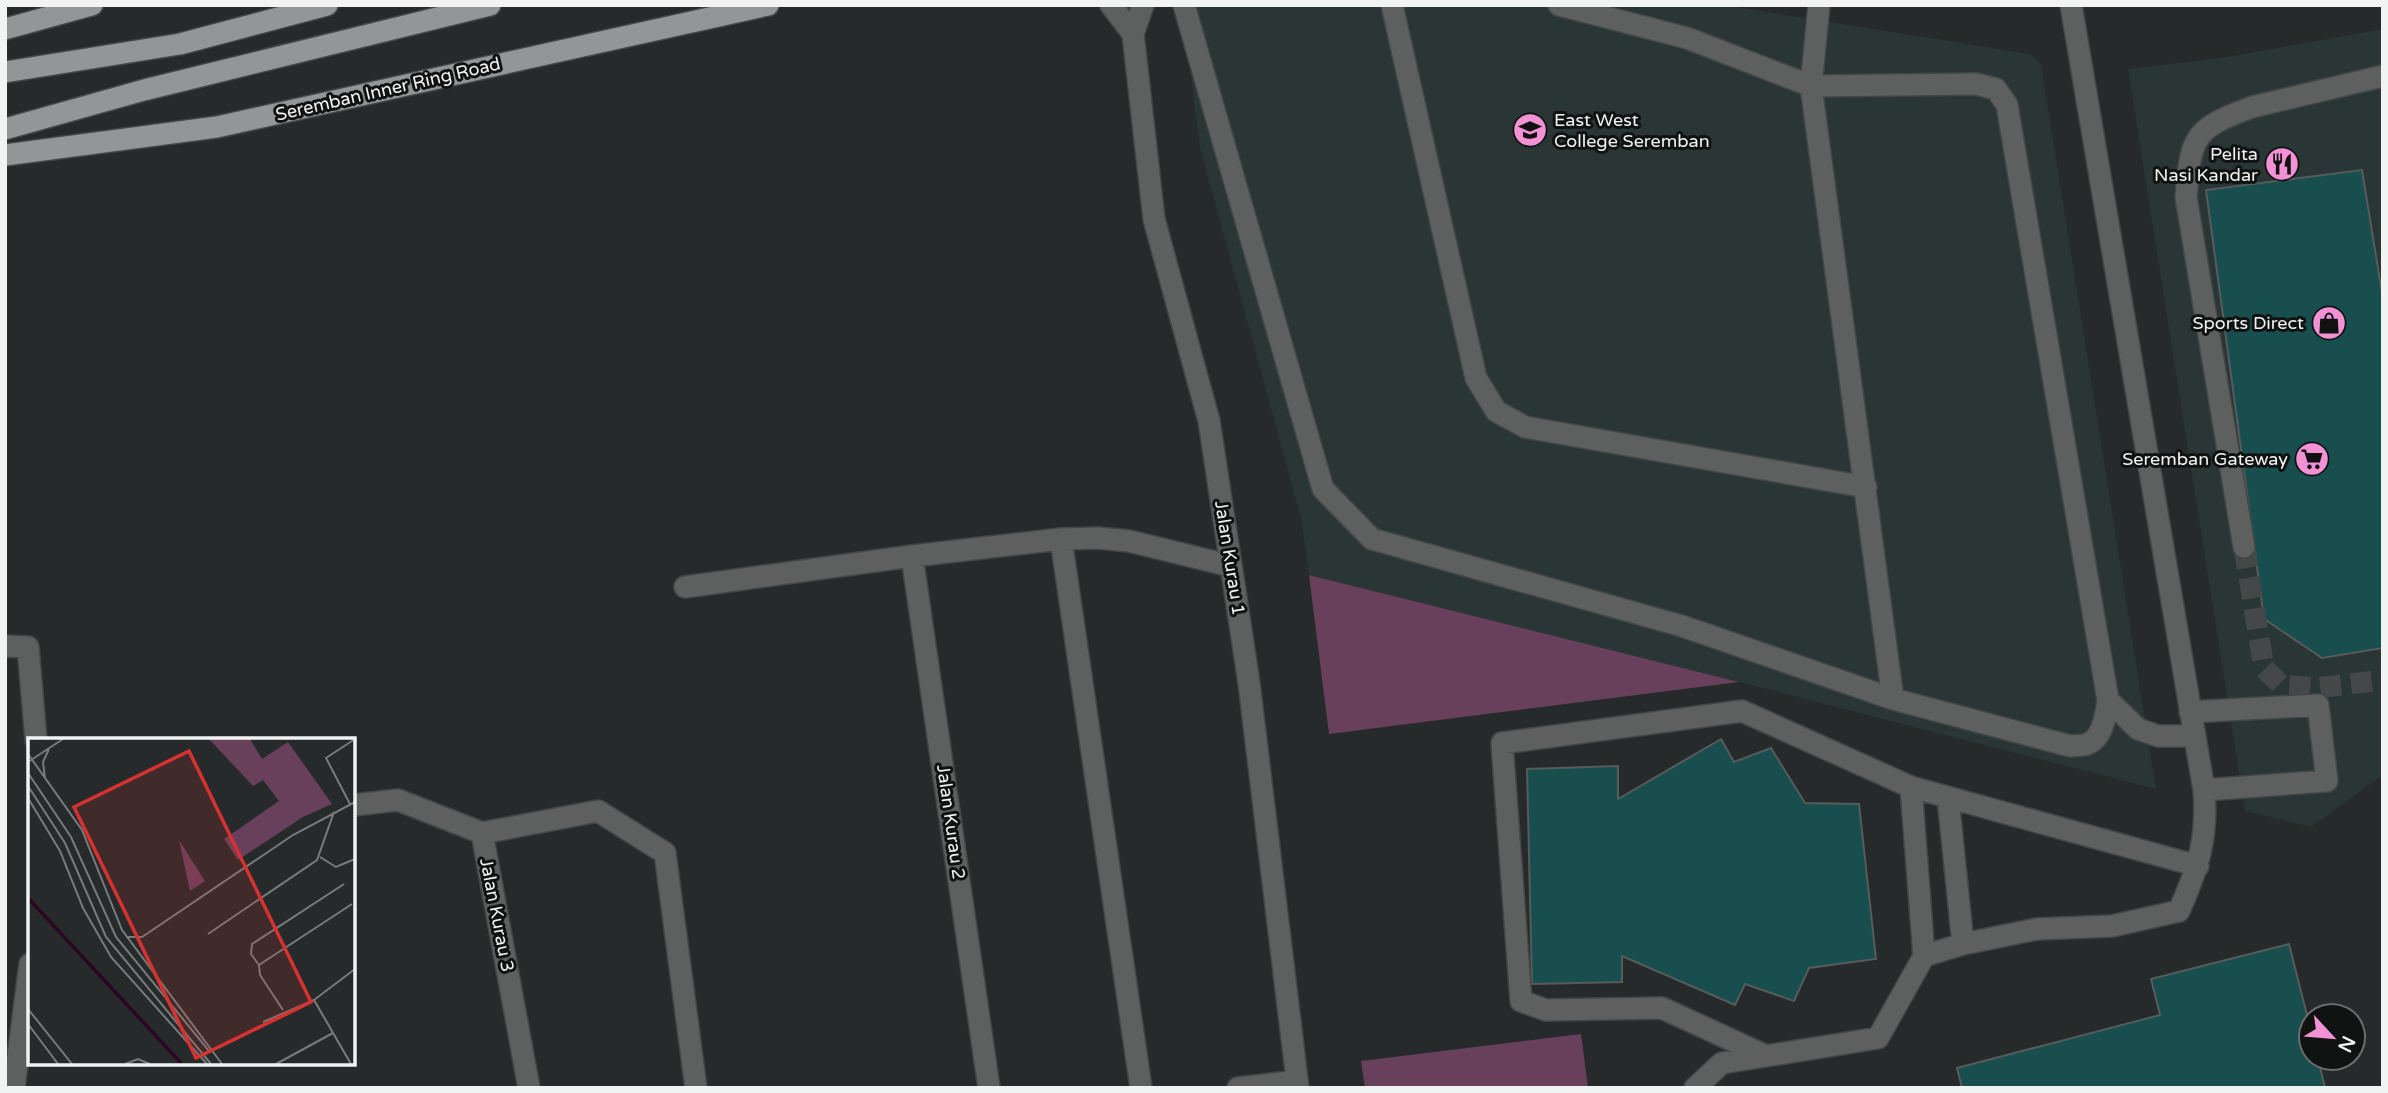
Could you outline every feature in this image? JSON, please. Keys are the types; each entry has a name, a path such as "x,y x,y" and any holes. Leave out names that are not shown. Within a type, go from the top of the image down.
{"main road":[{"path":"5,29 92,5"},
{"path":"5,72 180,44 327,5"},
{"path":"5,129 144,90 490,5"},
{"name":"Seremban Inner Ring Road","path":"5,155 217,127 768,5"}],"street":[{"path":"1111,5 1133,34"},
{"name":"Jalan Kurau 1","path":"1143,5 1133,34 1154,219 1209,421 1249,682 1298,1084"},
{"path":"1184,5 1323,489 1372,539 1682,626 1893,699 2070,746 2089,744 2099,735 2108,700 2007,105 1996,89 1976,84 1811,86 1687,38 1559,5"},
{"path":"1392,5 1476,378 1496,411 1525,427 1866,487"},
{"path":"1819,5 1811,86 1893,699"},
{"path":"1924,956 1963,944 2037,929 2112,926 2179,911 2199,866 2206,816 2204,790 2071,5"},
{"path":"2244,547 2186,197 2189,157 2197,140 2211,124 2231,115 2252,107 2383,76"},
{"path":"1062,539 1141,1088"},
{"path":"685,587 1062,539 1129,541 1231,566"},
{"name":"Jalan Kurau 2","path":"912,556 989,1088"},
{"path":"5,646 28,647 36,738"},
{"path":"2108,700 2138,729 2158,736 2195,736"},
{"path":"2190,712 2318,705 2327,781 2204,790"},
{"path":"1766,1056 1662,1008 1546,1010 1521,1001 1502,743 1742,711 1911,787 2199,866"},
{"path":"1695,1088 1722,1063 1878,1038 1924,956 1911,787"},
{"path":"1948,799 1963,944"},
{"name":"Jalan Kurau 3","path":"355,805 398,800 482,833 529,1088"},
{"path":"482,833 598,811 665,853 696,1088"},
{"path":"14,1088 28,980"},
{"path":"1238,1088 1298,1084"}],"shaded area":[{"path":"1182,5 1724,5 2030,54 2041,64 2156,789 1309,575 1302,523 1200,148"},
{"name":"Seremban Gateway","path":"2383,29 2383,775 2311,827 2245,811 2128,69 2221,58"},
{"path":"1309,575 1739,682 1329,734"},
{"path":"1581,1034 1588,1088 1365,1088 1361,1061"}],"building":[{"name":"Seremban Gateway","path":"2362,170 2383,299 2383,648 2322,658 2264,619 2206,190"},
{"path":"1721,739 1734,762 1771,748 1805,803 1859,804 1876,959 1809,968 1794,1001 1745,984 1735,1005 1622,956 1622,982 1532,984 1527,769 1618,766 1618,799"},
{"path":"2289,944 2304,1002 2297,1002 2297,1072 2321,1072 2325,1088 1962,1088 1957,1068 2160,1015 2151,979"}],"tunnel":[{"path":"2244,547 2264,668 2281,685 2316,688 2383,680"}],"place":[{"name":"East West College Seremban","path":"1530,130"},
{"name":"Pelita Nasi Kandar","path":"2282,164"},
{"name":"Sports Direct","path":"2329,323"},
{"name":"Seremban Gateway","path":"2312,459"}]}
